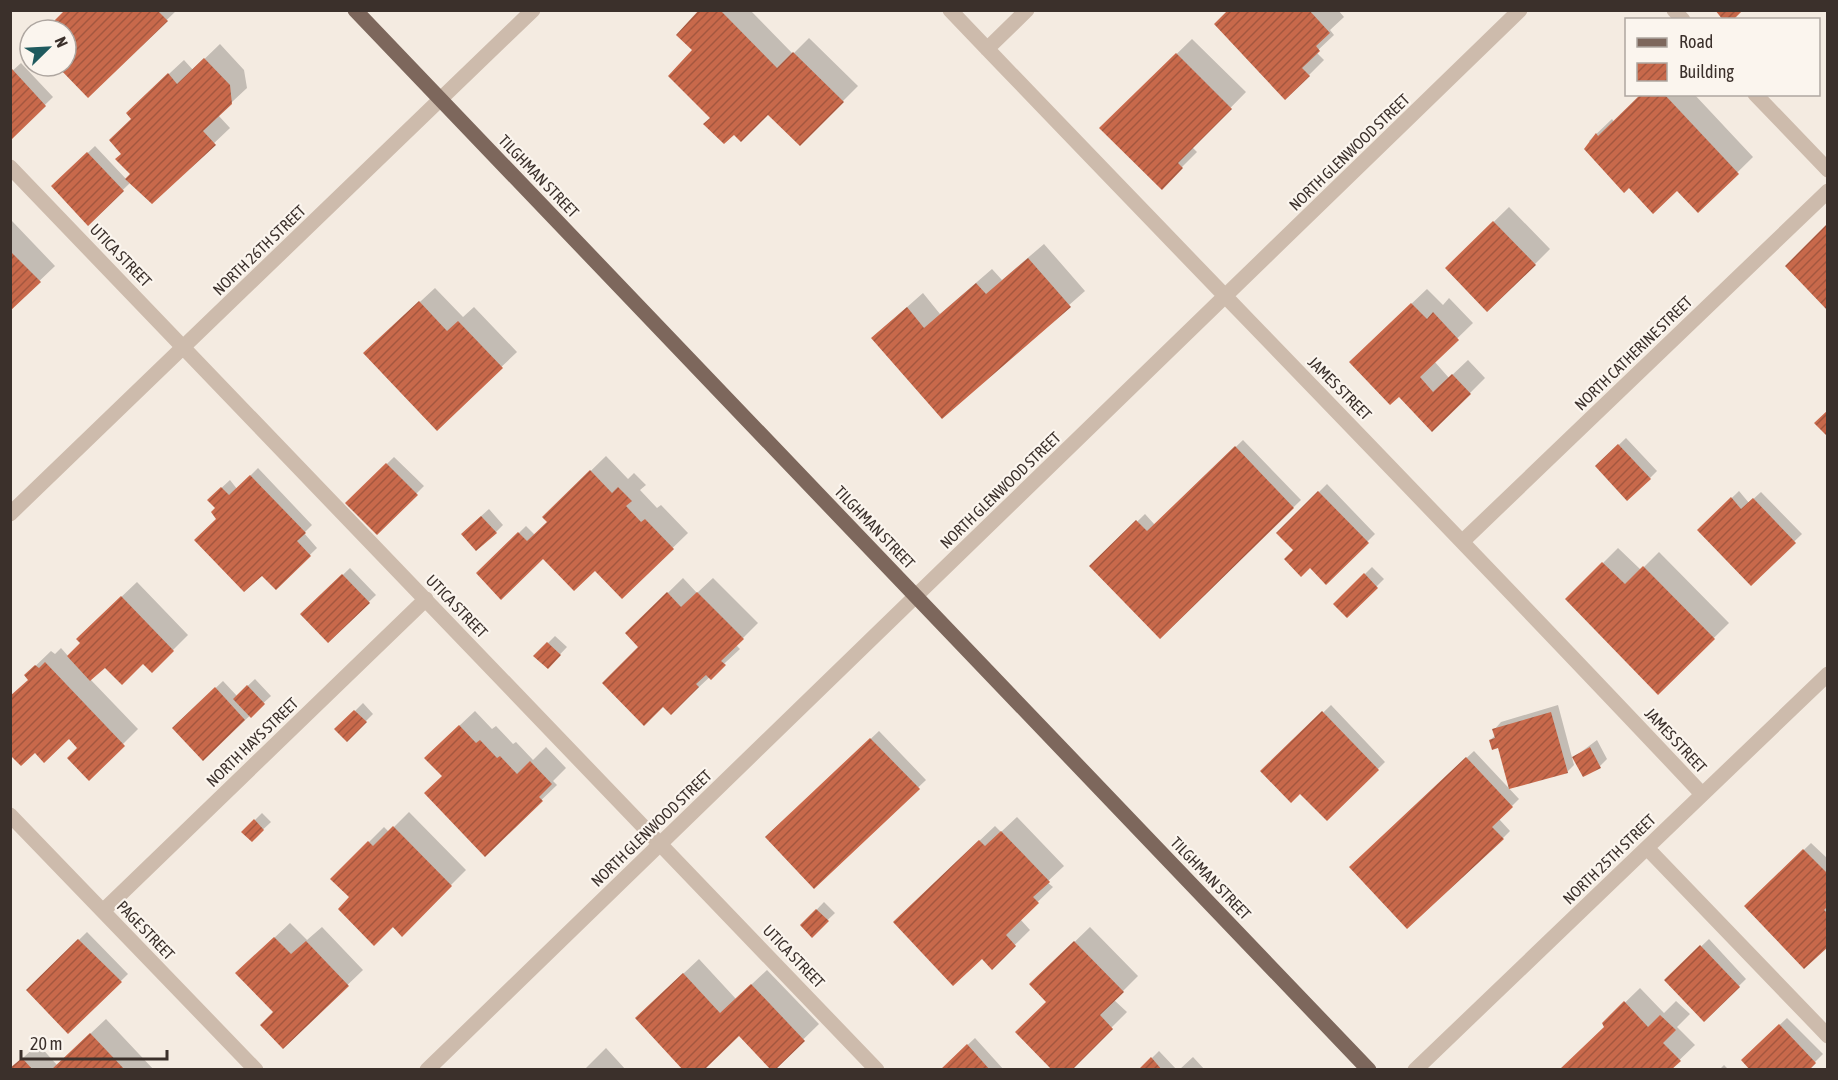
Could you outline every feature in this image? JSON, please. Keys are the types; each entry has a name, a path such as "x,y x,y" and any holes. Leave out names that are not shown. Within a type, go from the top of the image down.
{"main road":[{"name":"TILGHMAN STREET","path":"355,10 1369,1070"}],"street":[{"name":"NORTH 26TH STREET","path":"10,514 532,10"},
{"name":"JAMES STREET","path":"950,10 1226,298 1464,540 1702,794"},
{"path":"987,49 1027,10"},
{"name":"NORTH GLENWOOD STREET","path":"427,1070 1226,298 1520,10"},
{"path":"1757,96 1827,170"},
{"name":"UTICA STREET","path":"10,167 877,1070"},
{"name":"NORTH CATHERINE STREET","path":"1464,540 1827,191"},
{"name":"NORTH HAYS STREET","path":"103,911 426,599"},
{"name":"NORTH 25TH STREET","path":"1415,1070 1827,674"},
{"name":"PAGE STREET","path":"10,814 256,1070"},
{"path":"1647,848 1827,1036"}],"building":[{"path":"65,10 157,10 168,21 88,98 69,78 78,78 78,18 57,18"},
{"path":"699,10 720,10 777,68 793,52 844,102 800,146 768,115 741,142 734,135 724,144 703,124 710,118 668,76 692,50 676,35"},
{"path":"1228,10 1309,10 1330,33 1316,46 1320,51 1302,68 1310,76 1285,100 1214,24"},
{"path":"1715,10 1743,10 1735,18 1721,18"},
{"path":"1176,53 1232,109 1178,163 1183,168 1162,190 1099,128"},
{"path":"204,58 230,85 232,104 203,131 216,145 152,204 125,179 130,174 115,159 121,154 109,140 131,119 126,113 168,73 177,84"},
{"path":"12,69 46,106 12,139 10,71"},
{"path":"1639,96 1666,96 1739,174 1698,213 1677,191 1653,214 1629,188 1624,193 1584,149 1596,133 1598,136"},
{"path":"87,152 124,191 88,226 51,186"},
{"path":"1493,221 1536,265 1487,312 1445,268"},
{"path":"1826,225 1828,227 1828,311 1785,266"},
{"path":"10,251 41,282 10,311"},
{"path":"1028,258 1071,307 942,419 871,338 907,307 924,328 976,283 986,294"},
{"path":"419,301 447,331 458,321 503,368 437,431 363,353"},
{"path":"1411,303 1427,319 1433,312 1459,340 1420,377 1433,392 1452,374 1471,394 1432,432 1399,397 1390,405 1349,362"},
{"path":"1828,410 1828,437 1814,423"},
{"path":"1618,444 1651,479 1627,501 1595,466"},
{"path":"1235,446 1294,508 1160,639 1089,566 1136,520 1147,531"},
{"path":"386,463 418,495 377,535 345,503"},
{"path":"590,470 612,493 618,487 632,501 626,506 641,522 645,519 674,549 622,599 595,571 574,591 543,559 501,600 476,573 518,532 527,541 547,522 542,517"},
{"path":"250,475 306,533 297,541 311,556 276,590 262,576 244,592 194,540 216,519 211,512 215,508 207,500 221,487 229,495"},
{"path":"1318,491 1369,543 1326,585 1310,568 1301,577 1284,559 1293,550 1276,533"},
{"path":"1731,497 1741,509 1753,498 1796,543 1751,586 1697,530"},
{"path":"481,516 497,533 476,551 461,534"},
{"path":"1602,562 1625,584 1643,566 1715,639 1658,695 1565,599"},
{"path":"1364,573 1378,588 1347,618 1333,604"},
{"path":"342,574 370,603 328,643 300,614"},
{"path":"667,592 681,607 697,592 744,639 721,661 726,665 711,680 706,675 696,684 699,687 671,715 663,707 644,726 602,683 638,647 625,633"},
{"path":"121,596 174,651 152,673 143,664 122,685 105,668 90,681 67,656 80,643 76,639"},
{"path":"547,642 561,655 548,669 533,656"},
{"path":"45,662 125,746 89,781 67,758 77,748 69,739 44,763 35,753 21,766 10,755 10,696 28,680 24,675 35,665 39,668"},
{"path":"247,685 265,704 251,718 233,699"},
{"path":"215,687 245,720 203,761 172,728"},
{"path":"354,710 367,722 347,742 334,729"},
{"path":"1322,711 1379,770 1327,821 1300,794 1291,803 1260,771"},
{"path":"1551,712 1568,773 1509,789 1498,748 1492,750 1489,740 1495,738 1492,729"},
{"path":"459,725 476,743 480,740 497,758 500,756 517,774 530,761 552,784 539,797 543,801 485,857 424,793 442,776 424,758"},
{"path":"870,738 920,789 814,889 765,837"},
{"path":"1590,747 1601,768 1583,777 1572,757"},
{"path":"1466,757 1513,807 1492,827 1504,839 1407,929 1349,867"},
{"path":"254,819 264,830 252,842 241,832"},
{"path":"393,826 452,886 402,937 393,927 374,946 338,909 349,897 330,879 368,841 373,846"},
{"path":"1001,831 1050,882 1033,897 1039,903 1006,935 1016,946 992,970 982,959 953,986 893,922 979,840 985,846"},
{"path":"1803,849 1828,874 1828,906 1824,910 1828,914 1828,947 1804,969 1744,906"},
{"path":"816,909 829,921 812,938 800,925"},
{"path":"274,937 291,954 306,941 349,986 283,1049 260,1025 273,1012 235,973"},
{"path":"78,939 122,982 68,1034 26,990"},
{"path":"1074,941 1124,992 1100,1015 1113,1029 1072,1070 1052,1070 1015,1032 1046,1002 1029,984"},
{"path":"1700,945 1740,987 1704,1022 1664,980"},
{"path":"683,973 720,1013 751,984 805,1041 775,1070 771,1070 739,1036 704,1070 683,1070 635,1018"},
{"path":"1624,1001 1648,1027 1660,1015 1676,1030 1663,1043 1681,1061 1671,1070 1559,1070 1604,1027 1602,1023"},
{"path":"1779,1024 1816,1063 1809,1070 1750,1070 1741,1060"},
{"path":"90,1033 125,1070 51,1070"},
{"path":"967,1044 990,1070 940,1070"},
{"path":"1151,1057 1162,1070 1138,1070"},
{"path":"22,1058 33,1070 10,1070 10,1068"}]}
